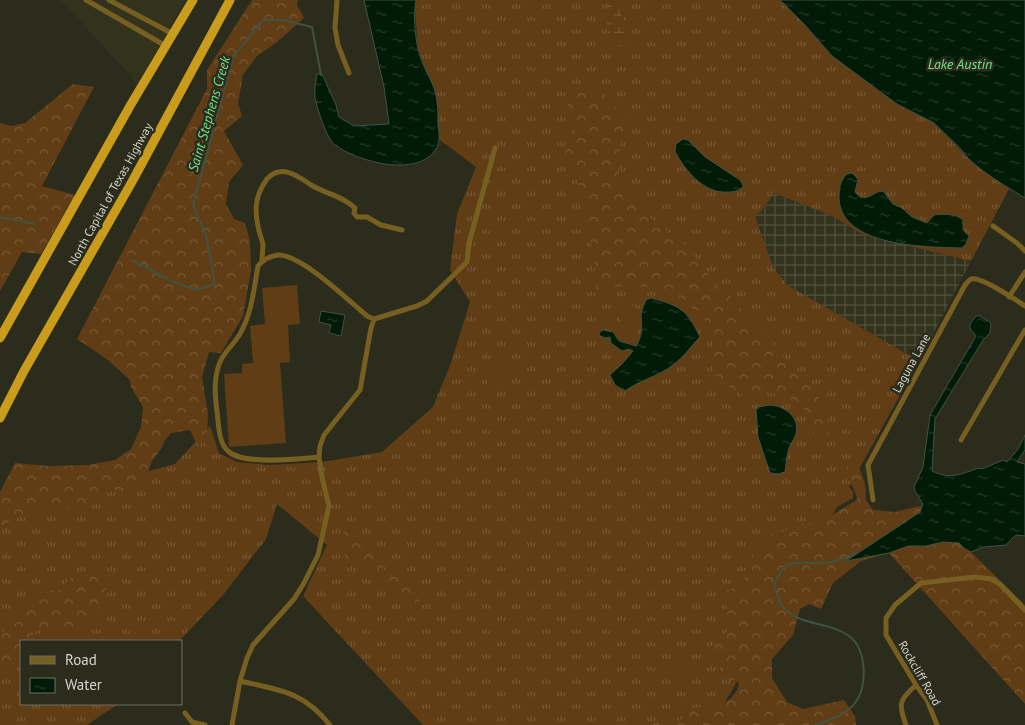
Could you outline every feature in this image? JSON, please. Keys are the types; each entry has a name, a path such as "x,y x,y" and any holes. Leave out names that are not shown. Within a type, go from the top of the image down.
{"highway":[{"name":"North Capital of Texas Highway","path":"0,338 130,106 193,0"},
{"name":"North Capital of Texas Highway","path":"0,418 133,180 229,2"}],"street":[{"path":"86,0 167,46"},
{"path":"109,0 173,34"},
{"path":"337,0 335,28 338,45 349,74"},
{"path":"262,260 279,255 308,267 374,319 427,301 466,262 469,243 495,148"},
{"path":"319,457 283,461 242,458 229,453 220,437 216,402 216,377 221,359 242,331 251,308 258,266 262,260 263,244 256,208 259,190 270,176 280,171 288,171 317,188 349,202 355,208 354,212 357,217 368,217 380,225 402,230"},
{"path":"993,226 1025,251"},
{"path":"1009,297 1025,272"},
{"name":"Laguna Lane","path":"873,500 868,465 965,285 971,280 978,279 992,285 1025,306"},
{"path":"232,725 240,681 253,645 294,599 304,584 318,554 329,506 319,457 320,446 324,435 360,390 374,319"},
{"path":"961,440 1025,330"},
{"name":"Rockcliff Road","path":"937,725 927,700 886,635 886,618 895,605 921,583 975,576 991,579 1000,584 1025,610"},
{"path":"240,681 281,690 298,696 317,711 330,725"},
{"path":"906,725 901,703 904,696 916,685"},
{"path":"185,713 192,722 205,725"}],"shaded area":[{"path":"61,0 185,0 137,83"},
{"path":"773,193 832,216 864,235 971,261 919,361 787,285 773,267 754,217 762,210"}],"green space":[{"path":"252,0 298,0 297,5 304,18 276,43 257,56 243,75 238,103 242,116 224,131 243,165 229,182 226,204 234,219 245,223 250,241 251,270 243,316 221,353 209,352 202,377 208,414 207,434 202,440 199,450 193,449 196,442 190,430 171,433 152,461 149,470 129,494 116,490 107,491 95,496 95,501 61,510 54,506 41,507 36,511 36,515 16,518 0,527 0,492 15,463 48,466 88,465 115,460 131,449 141,427 143,407 131,387 130,380 108,360 77,339 207,89 207,70"},
{"path":"416,0 780,0 832,56 897,104 934,123 971,161 986,173 1010,187 971,261 864,235 832,216 774,193 755,217 773,267 787,285 919,361 849,487 853,492 853,498 837,507 712,725 423,725 303,596 327,545 277,504 266,539 223,595 180,640 20,640 20,705 117,705 87,725 0,725 0,511 175,464 210,426 219,453 237,462 269,465 322,462 382,452 433,407 451,363 470,302 450,270 457,214 476,167 439,139 436,97 418,49"},
{"path":"607,0 624,0 622,13 627,31 625,46 617,45 607,27"},
{"path":"73,84 94,87 42,186 75,195 41,254 22,252 0,291 0,123 11,126 25,123"},
{"path":"597,86 626,119 617,163 620,178 647,215 684,244 711,279 736,302 750,321 759,326 791,367 807,376 828,418 828,436 823,440 816,437 807,421 805,411 793,400 771,393 745,396 719,380 713,370 713,341 705,320 694,307 681,298 665,291 647,287 613,287 597,291 584,201 572,167 566,159 565,152 576,132 567,103 581,91"},
{"path":"297,285 300,324 288,325 290,362 280,363 286,443 229,447 224,374 242,373 242,364 253,363 250,326 265,324 262,288"},
{"path":"627,304 638,310 638,331 634,337 626,331 621,320 620,310 622,306"},
{"path":"505,363 510,368 512,376 502,390 497,391 488,383 486,377 487,369 489,366"},
{"path":"858,464 865,484 866,500 873,510 895,512 925,505 929,516 885,554 861,561 833,583 821,609 809,604 800,609 793,635 772,659 772,678 787,702 803,709 844,700 855,716 856,725 648,725 670,715 678,723 692,708 700,707 705,709 714,707 731,698 739,685 736,680 722,679 718,673 720,664 712,651 716,638 729,631 725,592 743,584 753,556 770,540 773,533 783,532 798,523 805,524 820,521 855,501 857,499 856,494 844,469 850,465"},
{"path":"343,528 384,555 401,571 420,601 413,604 392,598 387,592 379,570 357,562 345,564 342,560 345,555"},
{"path":"943,542 959,543 971,552 1025,605 1025,704 889,553 908,546 926,546"},
{"path":"91,573 106,574 106,592 102,604 73,636 43,630 36,631 31,640 20,640 20,665 0,671 0,633 4,631 6,622 20,612 28,611 43,594 61,589 70,578"},
{"path":"687,659 702,661 704,664 703,669 694,675 684,678 670,676 665,673 666,664 680,665"}],"water":[{"path":"364,0 416,0 415,31 418,49 435,93 439,136 438,145 430,156 419,162 405,165 389,164 359,157 335,145 325,130 316,102 315,85 317,74 322,74 336,105 339,117 354,126 389,124 384,87"},
{"name":"Lake Austin","path":"780,0 1025,0 1025,198 972,162 934,123 897,104 832,56"},
{"path":"683,139 688,140 705,157 740,180 743,187 734,191 719,192 697,180 690,174 675,152 676,144"},
{"path":"852,173 858,179 855,192 860,197 867,197 883,191 893,204 902,208 912,217 927,223 934,215 949,214 960,218 963,220 963,230 969,236 966,244 962,248 908,245 870,235 854,227 844,215 839,199 841,182 847,174"},
{"path":"651,298 682,310 700,337 673,365 625,391 615,385 610,375 633,351 629,349 622,351 611,343 610,337 600,336 599,333 603,330 613,332 619,341 636,346 642,331 642,310 646,300"},
{"path":"321,311 345,315 341,336 329,333 331,325 319,322"},
{"path":"976,316 980,316 991,323 990,333 983,340 935,419 932,471 950,476 979,468 982,469 1003,460 1007,462 1018,449 1025,435 1025,450 1017,462 1025,464 1025,536 1016,535 1006,545 984,547 971,552 959,543 943,542 926,546 908,546 889,553 846,561 920,512 923,504 914,487 923,467 930,415 976,336 970,329 970,324"},
{"path":"770,405 786,410 796,422 797,428 789,449 785,472 778,474 770,473 758,437 756,410 758,407"}],"waterway":[{"name":"Saint Stephens Creek","path":"132,260 169,280 196,290 215,284 206,235 193,205 233,57 263,20 283,20 312,27 321,75"},
{"name":"Saint Stephens Creek","path":"0,217 35,224"},
{"path":"815,725 842,714 855,703 862,688 864,678 862,659 855,642 849,636 834,628 800,619 786,610 780,602 774,586 778,575 783,568 789,565 795,563 830,562 857,553"}]}
